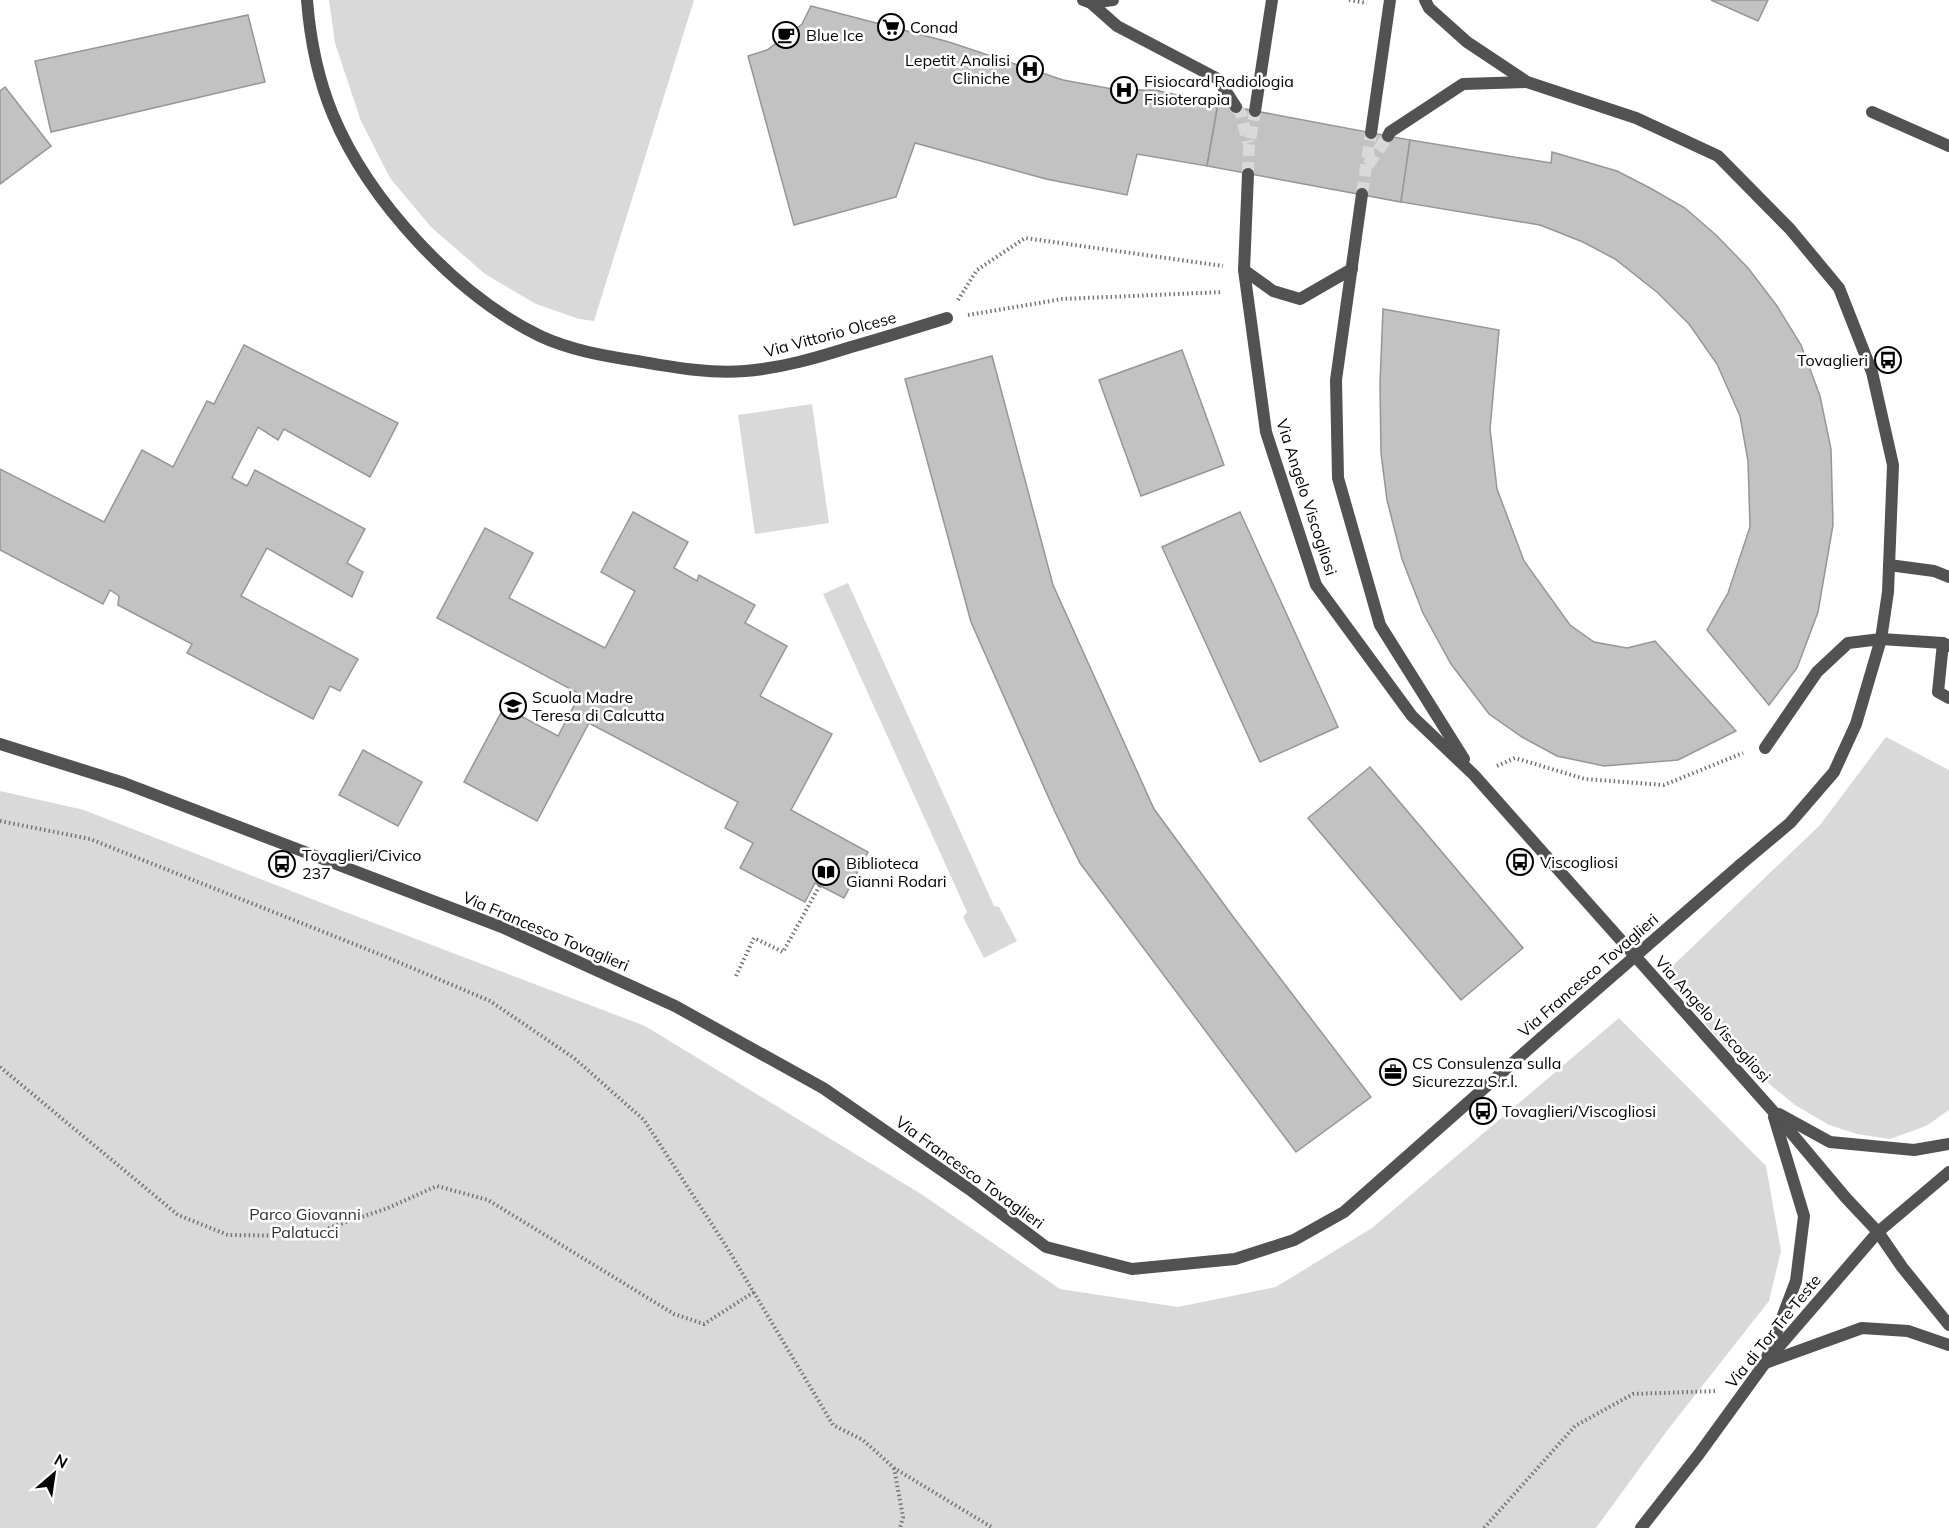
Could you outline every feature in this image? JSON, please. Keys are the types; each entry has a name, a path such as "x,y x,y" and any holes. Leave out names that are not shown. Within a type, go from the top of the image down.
{"street":[{"name":"Via Vittorio Olcese","path":"307,0 309,24 318,67 332,113 370,184 417,240 450,272 482,299 541,336 600,355 675,368 742,371 795,364 947,318"},
{"path":"1088,1 1113,0"},
{"path":"1255,111 1272,0"},
{"path":"1371,133 1390,0"},
{"path":"1425,0 1429,8 1467,42 1527,82"},
{"path":"1088,1 1117,26 1218,79 1236,107"},
{"path":"1388,136 1390,132 1463,84 1527,82"},
{"name":"Via Francesco Tovaglieri","path":"0,744 124,783 504,928 675,1006 823,1088 969,1189 1046,1247 1132,1269 1235,1259 1294,1240 1344,1212 1790,823 1834,772 1856,724 1881,639 1888,592 1893,465 1872,372 1839,288 1790,229 1718,156 1636,118 1527,82"},
{"path":"1872,112 1949,146"},
{"name":"Via Angelo Viscogliosi","path":"1248,174 1244,270 1266,432 1316,585 1412,716 1474,775 1772,1110 1846,1198 1878,1232 1902,1267 1949,1325"},
{"name":"Via Angelo Viscogliosi","path":"1362,194 1336,380 1338,478 1380,625 1474,775"},
{"path":"1244,270 1273,291 1300,299 1352,269"},
{"path":"1889,565 1934,571 1949,577"},
{"path":"1765,748 1817,672 1848,644 1881,639 1946,644 1938,692 1949,698"},
{"path":"1772,1110 1830,1142 1914,1150 1949,1144"},
{"path":"1765,1363 1796,1281 1804,1216 1772,1110"},
{"name":"Via di Tor Tre Teste","path":"1641,1528 1699,1454 1765,1363 1878,1232 1949,1172"},
{"path":"1765,1363 1862,1328 1908,1331 1949,1345"}],"path":[{"path":"947,318 977,270 1025,238 1244,270"},
{"path":"947,318 1062,299 1247,290"},
{"path":"1474,775 1515,758 1585,779 1664,785 1732,756 1765,748"},
{"path":"0,821 90,839 379,954 490,1001 574,1058 644,1120 726,1246 833,1425 863,1440 894,1468 993,1528"},
{"path":"736,976 754,938 783,952 820,885"},
{"path":"0,1067 178,1215 228,1235 305,1236 388,1208 437,1185 488,1200 674,1314 704,1324 754,1292"},
{"path":"1484,1528 1575,1426 1633,1394 1745,1390"},
{"path":"894,1468 903,1517 900,1528"}],"green space":[{"path":"329,0 694,0 594,321 579,319 536,304 485,274 431,227 390,178 361,121 335,43"},
{"path":"812,404 829,523 755,534 738,415"},
{"path":"848,583 994,906 999,907 1017,941 984,958 963,917 967,912 823,594"},
{"path":"1886,737 1949,770 1949,1110 1926,1126 1890,1139 1857,1134 1829,1125 1795,1105 1728,1050 1663,975 1820,825"},
{"name":"Parco Giovanni Palatucci","path":"0,791 84,810 645,1026 921,1194 1060,1289 1178,1307 1276,1287 1372,1228 1619,1018 1766,1166 1781,1251 1769,1301 1666,1432 1596,1528 0,1528"}],"building":[{"path":"1711,0 1768,0 1758,21"},
{"path":"811,6 949,42 1063,80 1118,90 1155,90 1218,104 1207,166 1137,154 1127,195 1046,179 915,143 896,197 794,225 748,56 767,50 802,24"},
{"path":"248,15 265,82 51,132 35,61"},
{"path":"5,87 51,146 0,184 0,91"},
{"path":"1218,104 1410,140 1401,202 1207,166"},
{"path":"1410,140 1551,163 1552,152 1617,171 1685,208 1716,235 1748,268 1777,306 1801,345 1820,396 1831,449 1833,525 1818,612 1797,668 1769,705 1707,630 1728,593 1750,527 1748,461 1740,416 1717,364 1689,324 1658,293 1615,259 1583,242 1540,225 1401,202"},
{"path":"1383,309 1499,330 1490,429 1497,489 1524,561 1570,625 1594,642 1627,648 1655,641 1736,731 1678,760 1604,766 1557,756 1522,737 1489,714 1451,664 1423,613 1402,559 1387,500 1381,453 1380,384"},
{"path":"244,345 398,423 370,477 284,429 278,440 258,427 232,478 247,486 255,470 365,529 347,563 363,572 352,597 267,548 241,596 358,659 340,691 330,686 313,719 187,653 192,644 118,605 119,596 110,590 103,604 0,550 0,469 104,522 142,450 173,467 207,401 214,404"},
{"path":"1182,350 1224,465 1141,496 1099,380"},
{"path":"992,356 1053,585 1154,809 1371,1097 1296,1152 1080,863 971,622 905,379"},
{"path":"633,512 688,542 674,568 697,581 699,575 755,605 745,623 787,646 760,696 832,734 791,810 868,852 844,898 815,883 805,902 740,868 753,843 725,828 738,802 589,723 537,821 464,782 504,707 558,736 580,694 437,618 485,528 533,553 509,598 605,648 635,591 601,572"},
{"path":"1240,512 1338,727 1260,762 1162,547"},
{"path":"363,750 422,782 398,826 339,795"},
{"path":"1370,767 1523,948 1461,1000 1308,818"}],"tunnel":[{"path":"1236,107 1241,114 1248,143"},
{"path":"1248,174 1249,146 1255,111"},
{"path":"1362,194 1371,133"},
{"path":"1368,165 1388,136"}],"place":[{"name":"Conad","path":"891,27"},
{"name":"Blue Ice","path":"786,35"},
{"name":"Lepetit Analisi Cliniche","path":"1030,69"},
{"name":"Fisiocard Radiologia Fisioterapia","path":"1124,90"},
{"name":"Tovaglieri","path":"1888,360"},
{"name":"Scuola Madre Teresa di Calcutta","path":"513,706"},
{"name":"Viscogliosi","path":"1520,862"},
{"name":"Tovaglieri/Civico 237","path":"282,864"},
{"name":"Biblioteca Gianni Rodari","path":"826,872"},
{"name":"CS Consulenza sulla Sicurezza S.r.l.","path":"1393,1072"},
{"name":"Tovaglieri/Viscogliosi","path":"1483,1111"}]}
